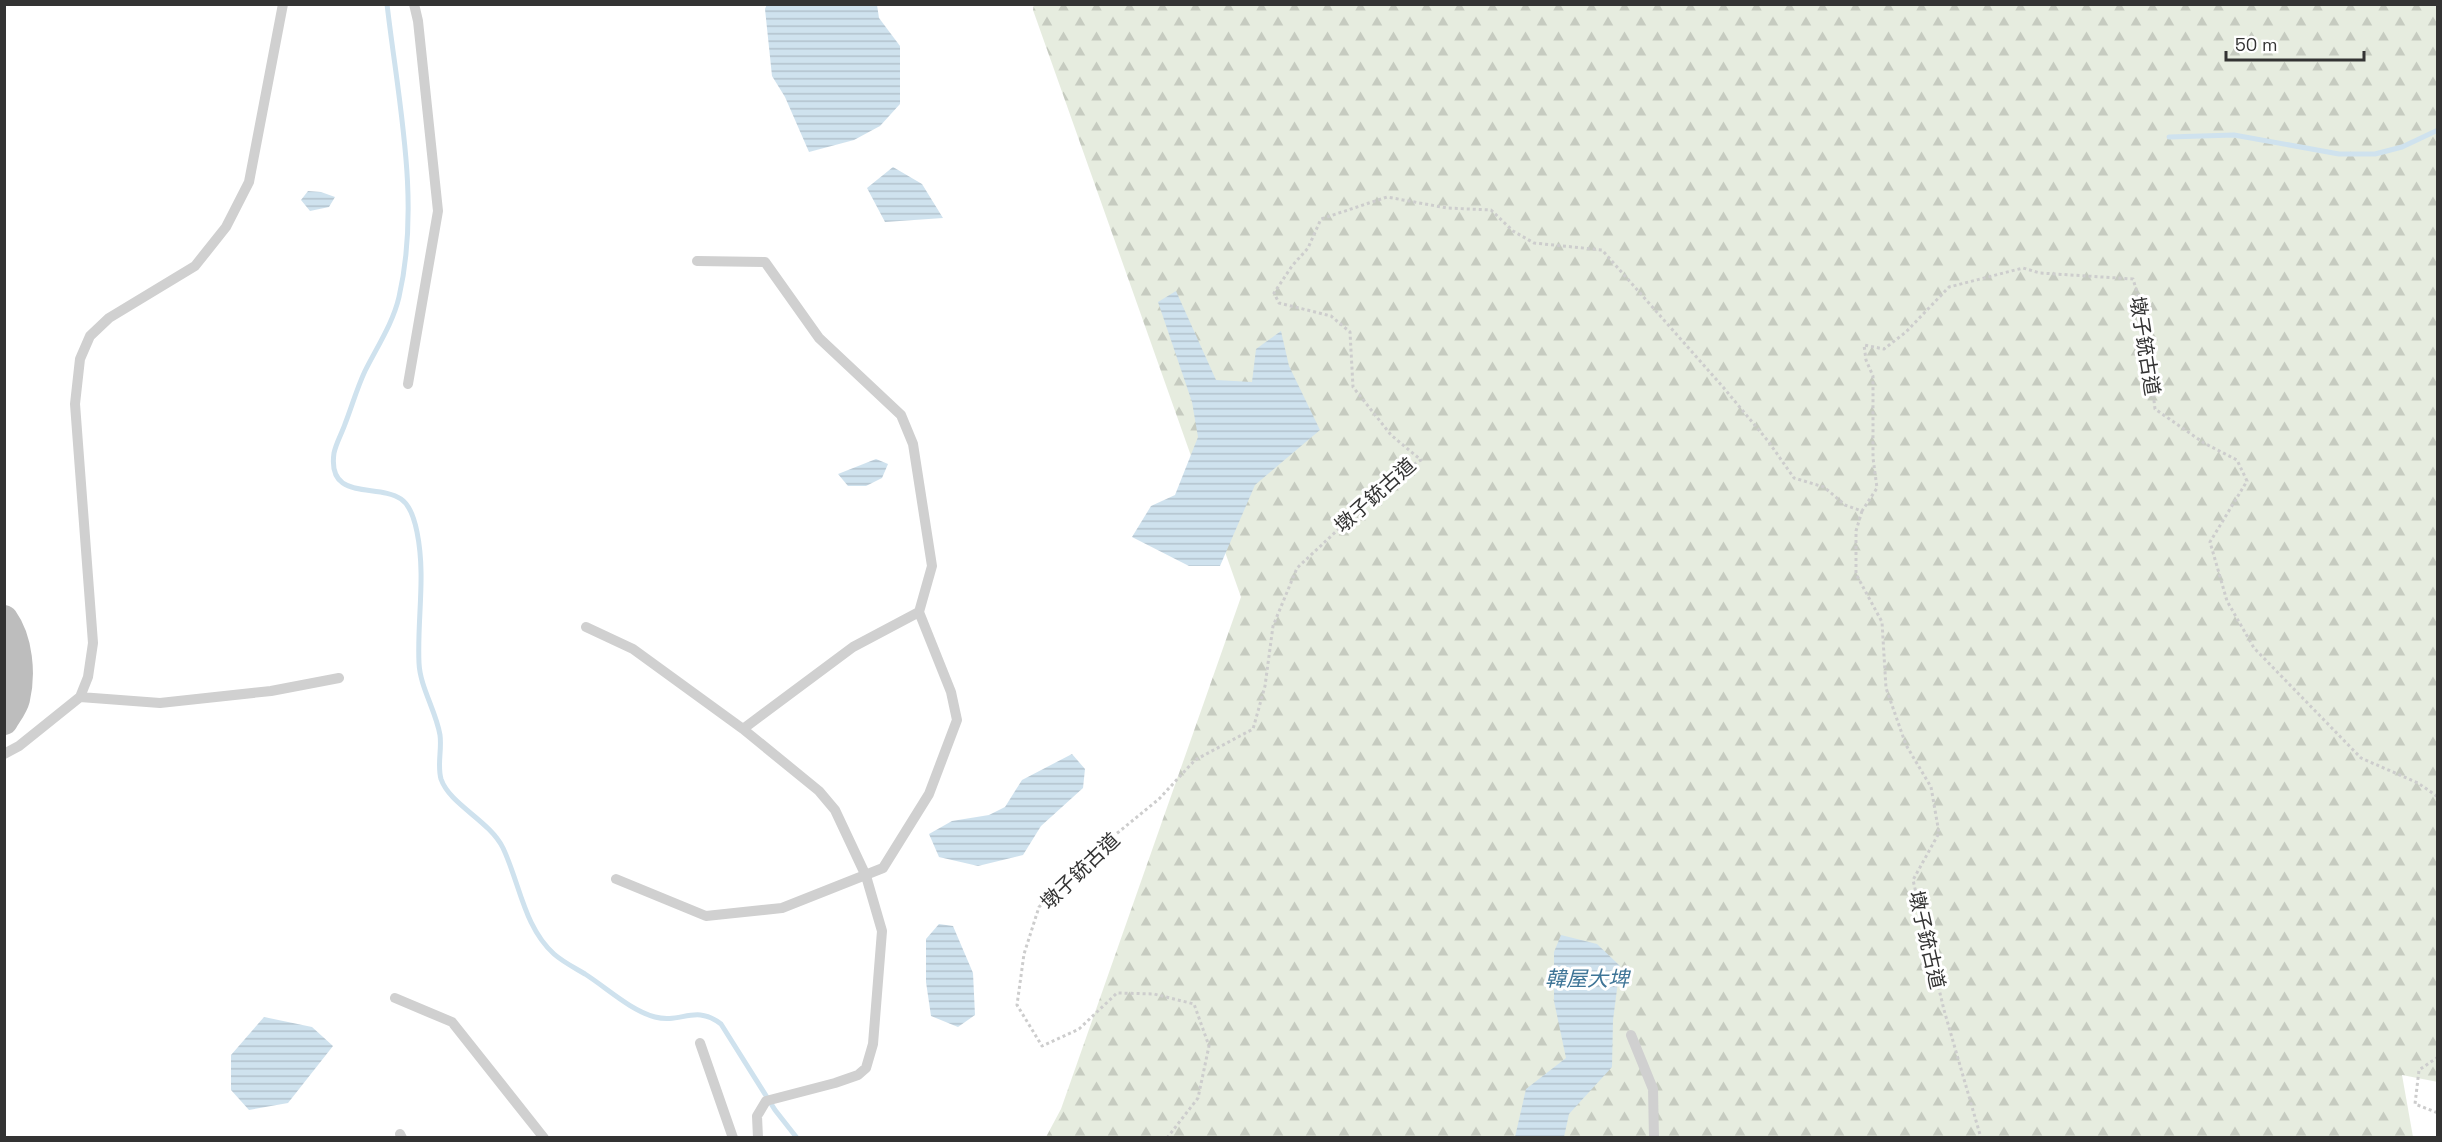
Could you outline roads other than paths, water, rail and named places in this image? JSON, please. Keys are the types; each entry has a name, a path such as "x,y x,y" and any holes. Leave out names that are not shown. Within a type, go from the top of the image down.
{"street":[{"path":"4,619 10,627 20,666 16,701 4,721"}],"lane":[{"path":"4,754 19,746 80,697 88,677 93,643 75,404 80,358 90,336 109,318 195,266 226,227 249,182 283,4"},
{"path":"408,384 438,212 418,21 414,4"},
{"path":"616,879 706,916 782,908 866,876 883,868 929,794 957,720 951,692 919,612 932,566 913,444 901,415 819,338 765,262 697,261"},
{"path":"743,729 853,647 919,612"},
{"path":"586,627 633,649 743,729 819,791 835,810 866,876 882,931 873,1044 866,1068 858,1075 835,1083 766,1101 757,1116 758,1137"},
{"path":"80,697 160,702 271,691 339,678"},
{"path":"395,998 452,1022 544,1137"},
{"path":"1631,1035 1653,1089 1654,1137"},
{"path":"700,1042 733,1137"}],"water":[{"path":"767,4 877,5 879,18 900,46 900,104 880,126 854,140 809,152 785,97 772,76 765,9"},
{"path":"893,167 922,184 943,218 885,222 867,188"},
{"path":"308,191 321,192 335,197 329,207 310,211 301,200"},
{"path":"1176,291 1216,380 1252,382 1256,349 1281,331 1289,366 1320,430 1255,485 1220,566 1189,566 1132,537 1151,506 1175,495 1198,437 1192,402 1158,302"},
{"path":"876,459 888,464 882,478 866,486 848,486 838,474"},
{"path":"1072,754 1085,769 1083,788 1041,826 1023,855 978,866 939,857 929,834 952,821 989,815 1005,807 1022,780"},
{"path":"939,924 953,926 973,973 975,1015 958,1027 931,1016 926,982 926,939"},
{"name":"韓屋大埤","path":"1561,935 1597,944 1620,966 1613,1020 1612,1067 1569,1114 1564,1137 1515,1137 1526,1089 1566,1058 1554,1001 1554,952"},
{"path":"264,1017 312,1027 333,1046 288,1103 249,1110 231,1090 231,1055"}],"waterway":[{"path":"387,4 408,188 405,261 396,307 389,326 359,384 335,449 334,468 338,479 346,485 391,494 401,499 407,505 413,519 420,548 421,565 419,663 422,681 440,735 441,779 453,797 497,838 509,862 529,918 544,943 554,954 646,1014 664,1018 703,1015 721,1024 775,1110 797,1138"},
{"path":"2169,137 2234,135 2339,154 2375,154 2402,147 2438,130"}]}
